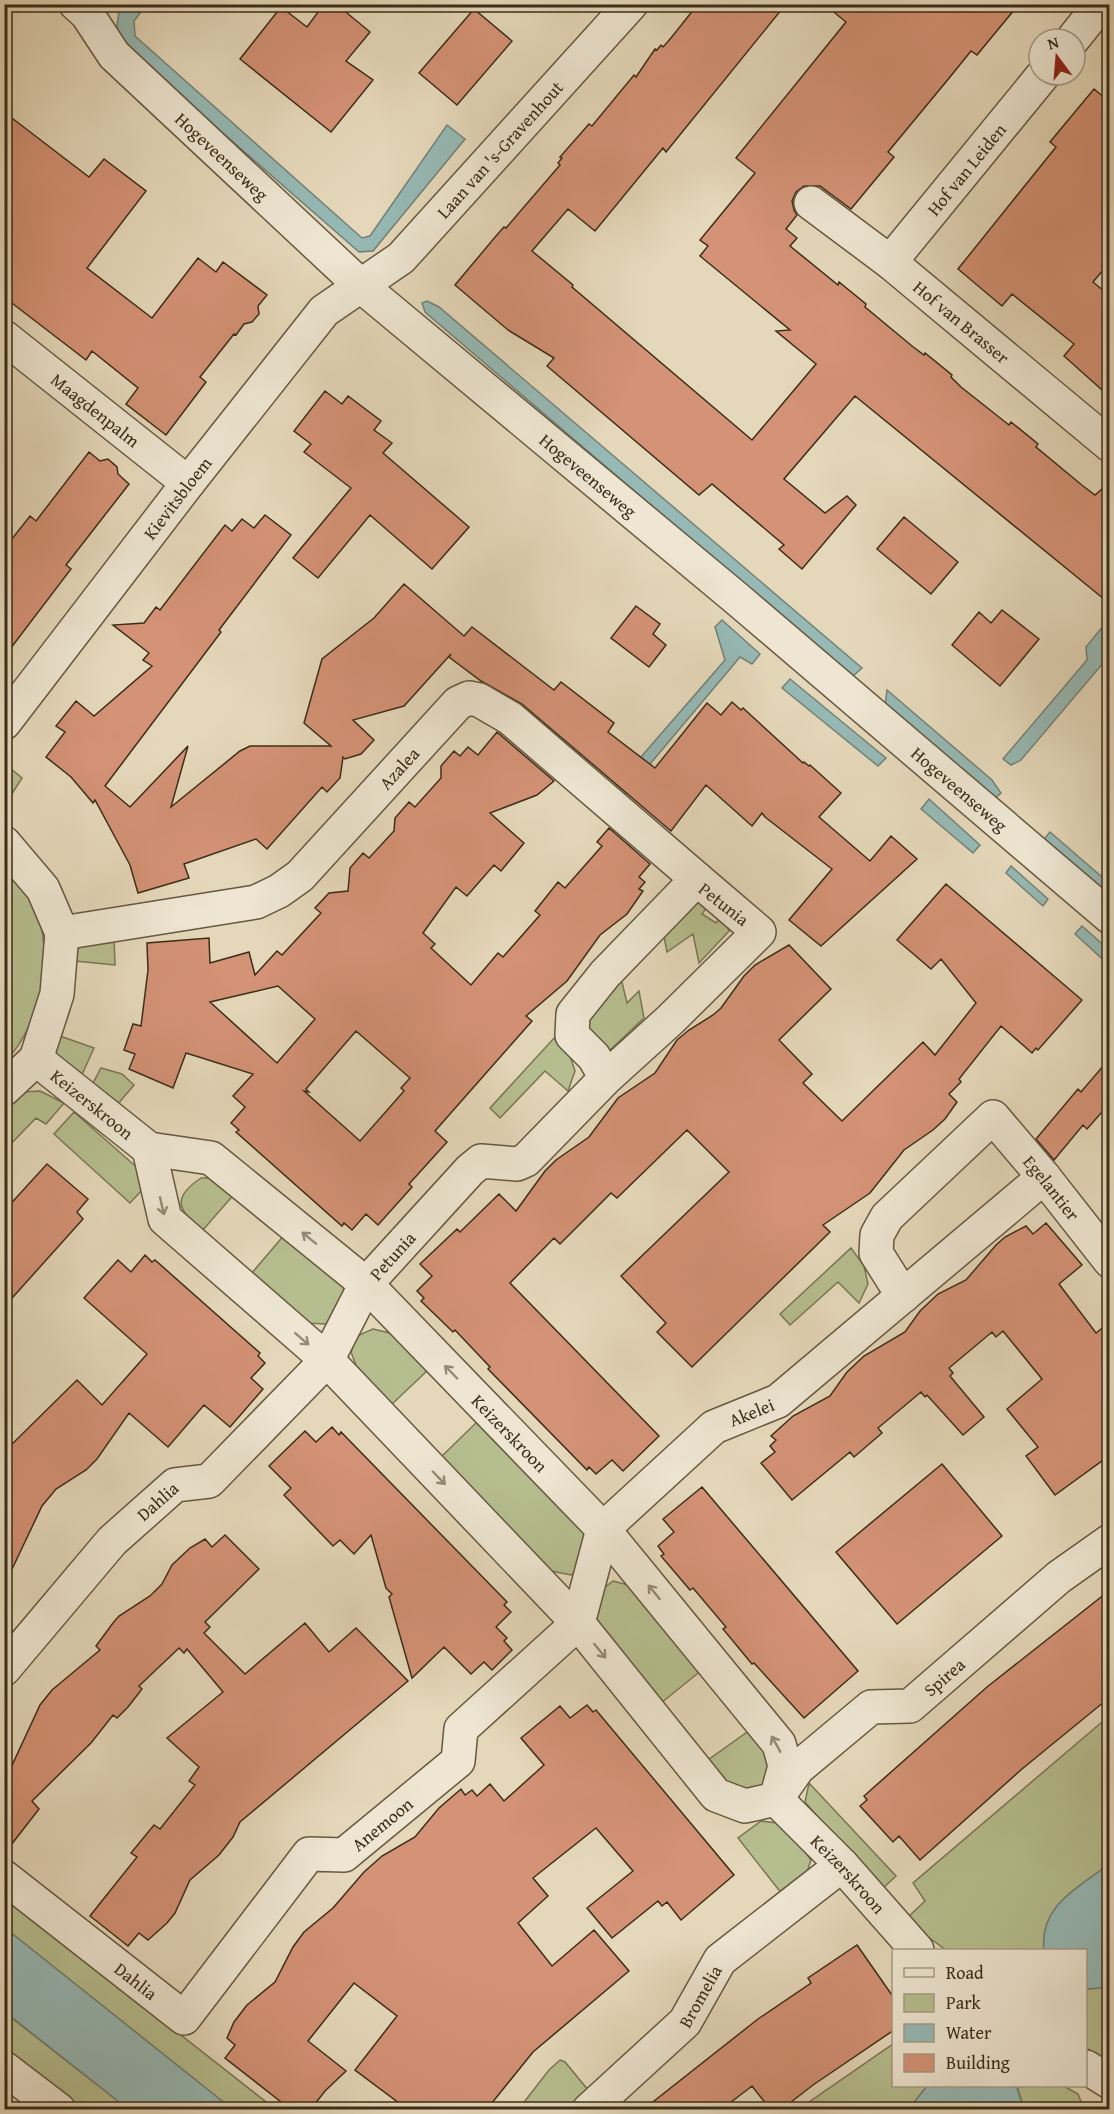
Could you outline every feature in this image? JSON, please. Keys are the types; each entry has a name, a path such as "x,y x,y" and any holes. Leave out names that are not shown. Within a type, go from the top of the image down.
{"street":[{"name":"Laan van 's-Gravenhout","path":"360,285 401,258 632,4"},
{"path":"1082,27 1101,4"},
{"name":"Hogeveenseweg","path":"86,8 114,55 360,285 736,598 1110,917"},
{"name":"Hof van Leiden","path":"890,262 1033,87"},
{"name":"Hof van Brasser","path":"811,203 890,262 1110,445"},
{"name":"Kievitsbloem","path":"4,723 188,483 324,311 360,285"},
{"name":"Maagdenpalm","path":"4,337 188,483"},
{"name":"Azalea","path":"63,933 256,902 279,891 300,876 458,703 469,698 478,700 510,718 697,879"},
{"path":"4,843 43,889 63,933 57,994 36,1059 4,1089"},
{"name":"Petunia","path":"327,1360 366,1284 470,1170 481,1161 517,1164 526,1160 606,1078 670,1020 759,932 697,879 605,974 573,1014 572,1035 594,1058 606,1078"},
{"name":"Keizerskroon","path":"36,1059 149,1149 211,1158 366,1284 603,1529 779,1744 785,1766 776,1799"},
{"name":"Egelantier","path":"903,1296 876,1253 877,1235 887,1217 993,1117 1110,1261"},
{"name":"Keizerskroon","path":"149,1149 165,1219 327,1360 578,1623 716,1795 745,1806 776,1799"},
{"name":"Akelei","path":"603,1529 714,1427 778,1401 1044,1177"},
{"name":"Dahlia","path":"4,1669 112,1541 176,1485 209,1481 327,1360"},
{"path":"578,1623 603,1529"},
{"name":"Spirea","path":"776,1799 798,1768 871,1707 910,1706 1059,1577 1110,1541"},
{"name":"Anemoon","path":"184,2018 309,1854 344,1855 458,1761 461,1729 578,1623"},
{"name":"Keizerskroon","path":"776,1799 842,1865 916,1949"},
{"name":"Bromelia","path":"590,2109 685,2022 720,1960 842,1865"},
{"name":"Dahlia","path":"4,1878 184,2018"},
{"path":"4,2068 59,2109"},
{"path":"1087,2068 1110,2082"}],"green space":[{"path":"5,764 22,778 5,805"},
{"path":"4,858 29,892 38,913 43,935 44,958 38,1003 30,1025 19,1045 5,1062"},
{"path":"701,901 709,904 702,914 716,923 722,916 729,931 699,963 693,934 667,952 663,931 689,902"},
{"path":"114,937 115,965 75,961 78,947"},
{"path":"621,978 627,1003 639,991 644,1018 610,1050 597,1045 585,1036 585,1019"},
{"path":"60,1036 94,1048 81,1077 57,1061 55,1048"},
{"path":"555,1037 569,1053 575,1071 568,1091 545,1071 500,1118 490,1108"},
{"path":"101,1068 122,1074 134,1085 117,1105 92,1085"},
{"path":"40,1091 64,1103 46,1124 36,1118 5,1150 5,1104 22,1092"},
{"path":"74,1112 141,1171 143,1189 130,1203 54,1134"},
{"path":"201,1178 218,1178 236,1192 202,1231 188,1217 181,1204 185,1192"},
{"path":"285,1234 342,1284 347,1299 341,1315 326,1324 305,1323 251,1274"},
{"path":"851,1248 864,1266 868,1284 859,1303 838,1282 790,1325 780,1314"},
{"path":"373,1329 394,1334 429,1369 390,1406 359,1373 351,1352 357,1336"},
{"path":"479,1420 587,1530 587,1564 571,1575 546,1570 440,1458"},
{"path":"613,1581 632,1586 702,1670 661,1703 594,1618 595,1595"},
{"path":"1109,1716 1109,1864 1074,1890 1054,1910 1044,1935 1044,1949 945,1949 905,1920 925,1901 913,1883"},
{"path":"750,1730 772,1756 764,1784 752,1791 730,1788 708,1760"},
{"path":"809,1783 896,1876 881,1890 805,1802"},
{"path":"761,1821 785,1824 811,1860 806,1875 782,1894 738,1838"},
{"path":"4,1896 275,2109 232,2109 5,1928"},
{"path":"1109,1985 1109,2062 1087,2049 1087,1989"},
{"path":"4,2012 128,2109 76,2109 5,2054"},
{"path":"892,2045 892,2087 926,2087 909,2109 799,2109"},
{"path":"560,2060 565,2062 589,2091 569,2109 518,2110 549,2070"},
{"path":"1015,2087 1066,2087 1078,2094 1084,2109 1024,2109 1018,2089"}],"water":[{"path":"120,5 146,5 134,21 135,36 362,238 370,236 447,125 465,139 373,251 359,252 122,45 117,26"},
{"path":"427,301 439,307 862,668 852,677 425,312 422,303"},
{"path":"1109,619 1109,656 1021,760 1011,765 1003,759 1087,660 1086,647"},
{"path":"722,620 760,654 752,664 740,657 624,795 615,787 725,660 715,627"},
{"path":"790,679 886,758 878,766 782,688"},
{"path":"887,690 992,780 1001,793 995,798 885,706"},
{"path":"929,799 980,845 973,853 921,809"},
{"path":"1050,832 1109,883 1109,897 1047,842 1045,838"},
{"path":"1011,866 1048,899 1043,906 1006,873"},
{"path":"1082,926 1109,950 1109,965 1075,934"},
{"path":"1109,1864 1109,1985 1101,1988 1087,1989 1087,1949 1044,1949 1044,1935 1048,1921 1054,1910 1073,1890"},
{"path":"5,1928 232,2109 128,2109 5,2012"},
{"path":"926,2087 1015,2087 1024,2109 909,2109"}],"building":[{"path":"324,4 336,4 370,32 346,61 373,80 331,132 240,59 281,7 307,27"},
{"path":"698,4 786,4 666,152 663,148 595,231 568,209 532,251 752,440 816,364 776,331 790,330 700,256 708,246 700,240 755,173 736,158 846,22 824,4 1019,4 977,55 971,51 888,152 894,157 851,209 820,186 804,186 796,192 792,201 797,215 786,229 797,238 790,246 838,285 839,282 866,304 865,307 912,346 924,355 925,353 952,375 951,377 961,387 1009,425 1011,422 1038,444 1036,447 1083,486 1095,495 1110,482 1110,604 855,396 784,479 825,513 847,496 856,505 802,569 779,549 784,545 712,484 699,495 547,366 554,358 508,330 455,285 560,165 558,163 562,158 560,157 589,124 592,126 634,75 636,77 655,49 657,50 661,45 663,47"},
{"path":"474,9 512,41 457,105 419,73"},
{"path":"1094,89 1110,102 1110,262 1093,282 1110,296 1110,397 1064,356 1074,344 1012,294 1002,306 958,269 1056,147 1050,142"},
{"path":"4,112 89,177 104,159 146,191 87,268 152,318 198,258 216,272 223,262 267,295 258,306 259,314 252,322 244,324 236,335 234,334 200,377 206,382 166,435 126,404 138,388 92,351 86,360 4,297"},
{"path":"325,391 342,404 348,396 381,421 374,430 392,443 383,453 469,527 432,569 370,515 318,578 293,558 351,488 304,452 311,444 294,431"},
{"path":"89,452 100,461 108,459 117,467 118,474 129,484 66,565 71,569 4,657 4,549 30,516 36,521"},
{"path":"265,515 291,535 105,786 130,807 188,746 171,807 240,751 250,746 331,746 304,723 322,659 374,618 404,584 464,636 472,627 554,690 561,682 614,723 608,732 655,768 707,703 721,715 732,702 741,710 743,708 803,763 810,765 841,793 819,817 870,861 891,836 917,859 821,946 789,920 832,869 762,813 752,826 706,785 671,831 522,704 481,681 449,657 451,654 404,706 353,720 374,740 361,754 345,759 343,757 340,778 327,792 322,787 267,849 256,839 184,864 189,878 138,893 130,865 95,800 93,803 71,777 46,757 65,732 56,726 76,701 94,716 152,666 143,660 149,653 113,625 144,623 156,607 160,610 225,525 232,531 242,519 254,528"},
{"path":"904,517 958,562 931,594 877,549"},
{"path":"636,606 660,624 653,634 666,645 649,667 611,638"},
{"path":"1002,610 1039,639 1000,686 952,645 979,612 991,623"},
{"path":"497,732 554,781 537,795 490,813 524,843 501,871 494,865 467,896 456,887 423,933 435,944 431,948 471,985 498,953 503,957 540,915 535,911 558,882 565,888 602,846 597,842 609,828 650,864 639,877 645,882 639,889 643,891 627,914 600,935 567,981 526,1016 532,1021 435,1131 447,1142 409,1184 412,1187 378,1225 366,1214 352,1230 344,1223 342,1226 236,1132 239,1130 231,1123 245,1107 233,1096 253,1074 186,1053 173,1088 129,1069 135,1054 124,1050 133,1024 141,1026 148,970 147,943 209,938 210,963 249,952 255,975 277,951 282,955 321,913 315,908 329,893 348,891 350,868 363,853 369,858 394,831 395,818 409,802 415,807 441,778 441,766 454,751 460,756 468,747 478,755","holes":["278,986 315,1019 277,1063 210,1002","356,1031 410,1078 401,1088 404,1091 360,1141 304,1091 309,1092 306,1089"]},
{"path":"946,884 1082,1000 1038,1050 1036,1048 1032,1053 1001,1026 959,1079 961,1082 949,1094 957,1102 945,1119 904,1150 870,1193 823,1225 830,1232 692,1367 657,1332 666,1323 621,1276 729,1172 687,1130 617,1198 611,1193 560,1244 554,1238 510,1283 659,1436 623,1471 612,1460 596,1474 589,1467 587,1470 488,1369 490,1367 455,1330 453,1332 421,1301 424,1298 417,1291 432,1276 420,1264 457,1229 460,1232 499,1194 516,1211 545,1171 556,1160 589,1137 618,1098 655,1073 677,1040 721,1008 744,976 755,965 789,945 831,989 779,1040 812,1074 803,1083 842,1121 923,1042 935,1055 976,1003 941,959 931,969 897,940"},
{"path":"1110,1058 1110,1103 1087,1129 1083,1125 1054,1160 1036,1139 1078,1089 1081,1092"},
{"path":"47,1164 88,1199 77,1212 83,1219 4,1307 4,1211"},
{"path":"1046,1223 1082,1265 1059,1284 1096,1333 1110,1322 1110,1455 1055,1495 1026,1456 1038,1447 1007,1409 1042,1379 1003,1331 996,1337 992,1332 949,1368 953,1373 950,1376 984,1417 963,1435 927,1395 925,1397 921,1392 878,1428 882,1433 854,1457 850,1452 792,1500 761,1463 775,1452 770,1446 776,1440 771,1436 793,1416 830,1396 847,1372 864,1356 905,1332 920,1311 938,1294 966,1280 1005,1237 1026,1226 1033,1234"},
{"path":"145,1255 152,1262 155,1260 260,1353 258,1356 265,1363 251,1378 263,1389 230,1427 204,1405 168,1447 129,1413 97,1459 86,1470 56,1489 42,1506 4,1586 4,1452 77,1380 102,1405 147,1354 84,1298 118,1260 131,1272"},
{"path":"332,1427 339,1435 341,1432 507,1602 504,1605 511,1612 496,1627 507,1638 504,1641 512,1650 492,1670 484,1662 471,1674 444,1647 412,1678 389,1597 392,1594 386,1588 371,1535 354,1554 340,1540 333,1546 284,1495 291,1488 269,1466 305,1431 316,1442"},
{"path":"942,1464 1002,1536 897,1624 836,1552"},
{"path":"702,1487 858,1671 804,1718 754,1663 752,1664 723,1629 726,1627 693,1588 690,1590 661,1556 664,1554 658,1546 674,1532 663,1519"},
{"path":"225,1535 259,1569 205,1622 210,1627 204,1633 245,1674 305,1623 329,1652 356,1628 408,1681 240,1822 233,1837 219,1855 190,1880 175,1913 167,1923 148,1940 139,1933 128,1946 90,1916 137,1857 131,1853 154,1825 160,1829 195,1785 189,1781 199,1767 167,1738 223,1692 187,1649 184,1653 179,1648 139,1686 142,1689 128,1707 117,1718 113,1715 91,1743 32,1801 39,1809 4,1854 4,1770 8,1774 40,1705 52,1690 100,1650 96,1646 119,1616 150,1596 162,1584 172,1565 190,1548 205,1539 212,1547"},
{"path":"1110,1590 1110,1697 1022,1769 920,1860 899,1836 893,1842 860,1806 867,1800 864,1796 987,1687"},
{"path":"587,1705 593,1712 596,1710 734,1875 681,1920 667,1902 662,1906 658,1901 612,1938 587,1908 633,1871 596,1828 533,1878 548,1896 518,1923 552,1966 594,1930 629,1971 533,2052 487,2109 407,2109 355,2070 397,2016 354,1983 308,2041 346,2071 325,2091 311,2109 290,2109 225,2058 235,2045 227,2038 234,2022 247,2005 275,1982 293,1947 304,1932 333,1908 364,1872 382,1856 415,1837 439,1808 461,1789 465,1795 472,1790 477,1796 490,1784 504,1801 544,1765 521,1738 560,1706 570,1718"},
{"path":"857,1945 892,1995 892,2031 782,2109 770,2109 752,2086 722,2109 644,2109 758,2019 811,1983 808,1978"}]}
